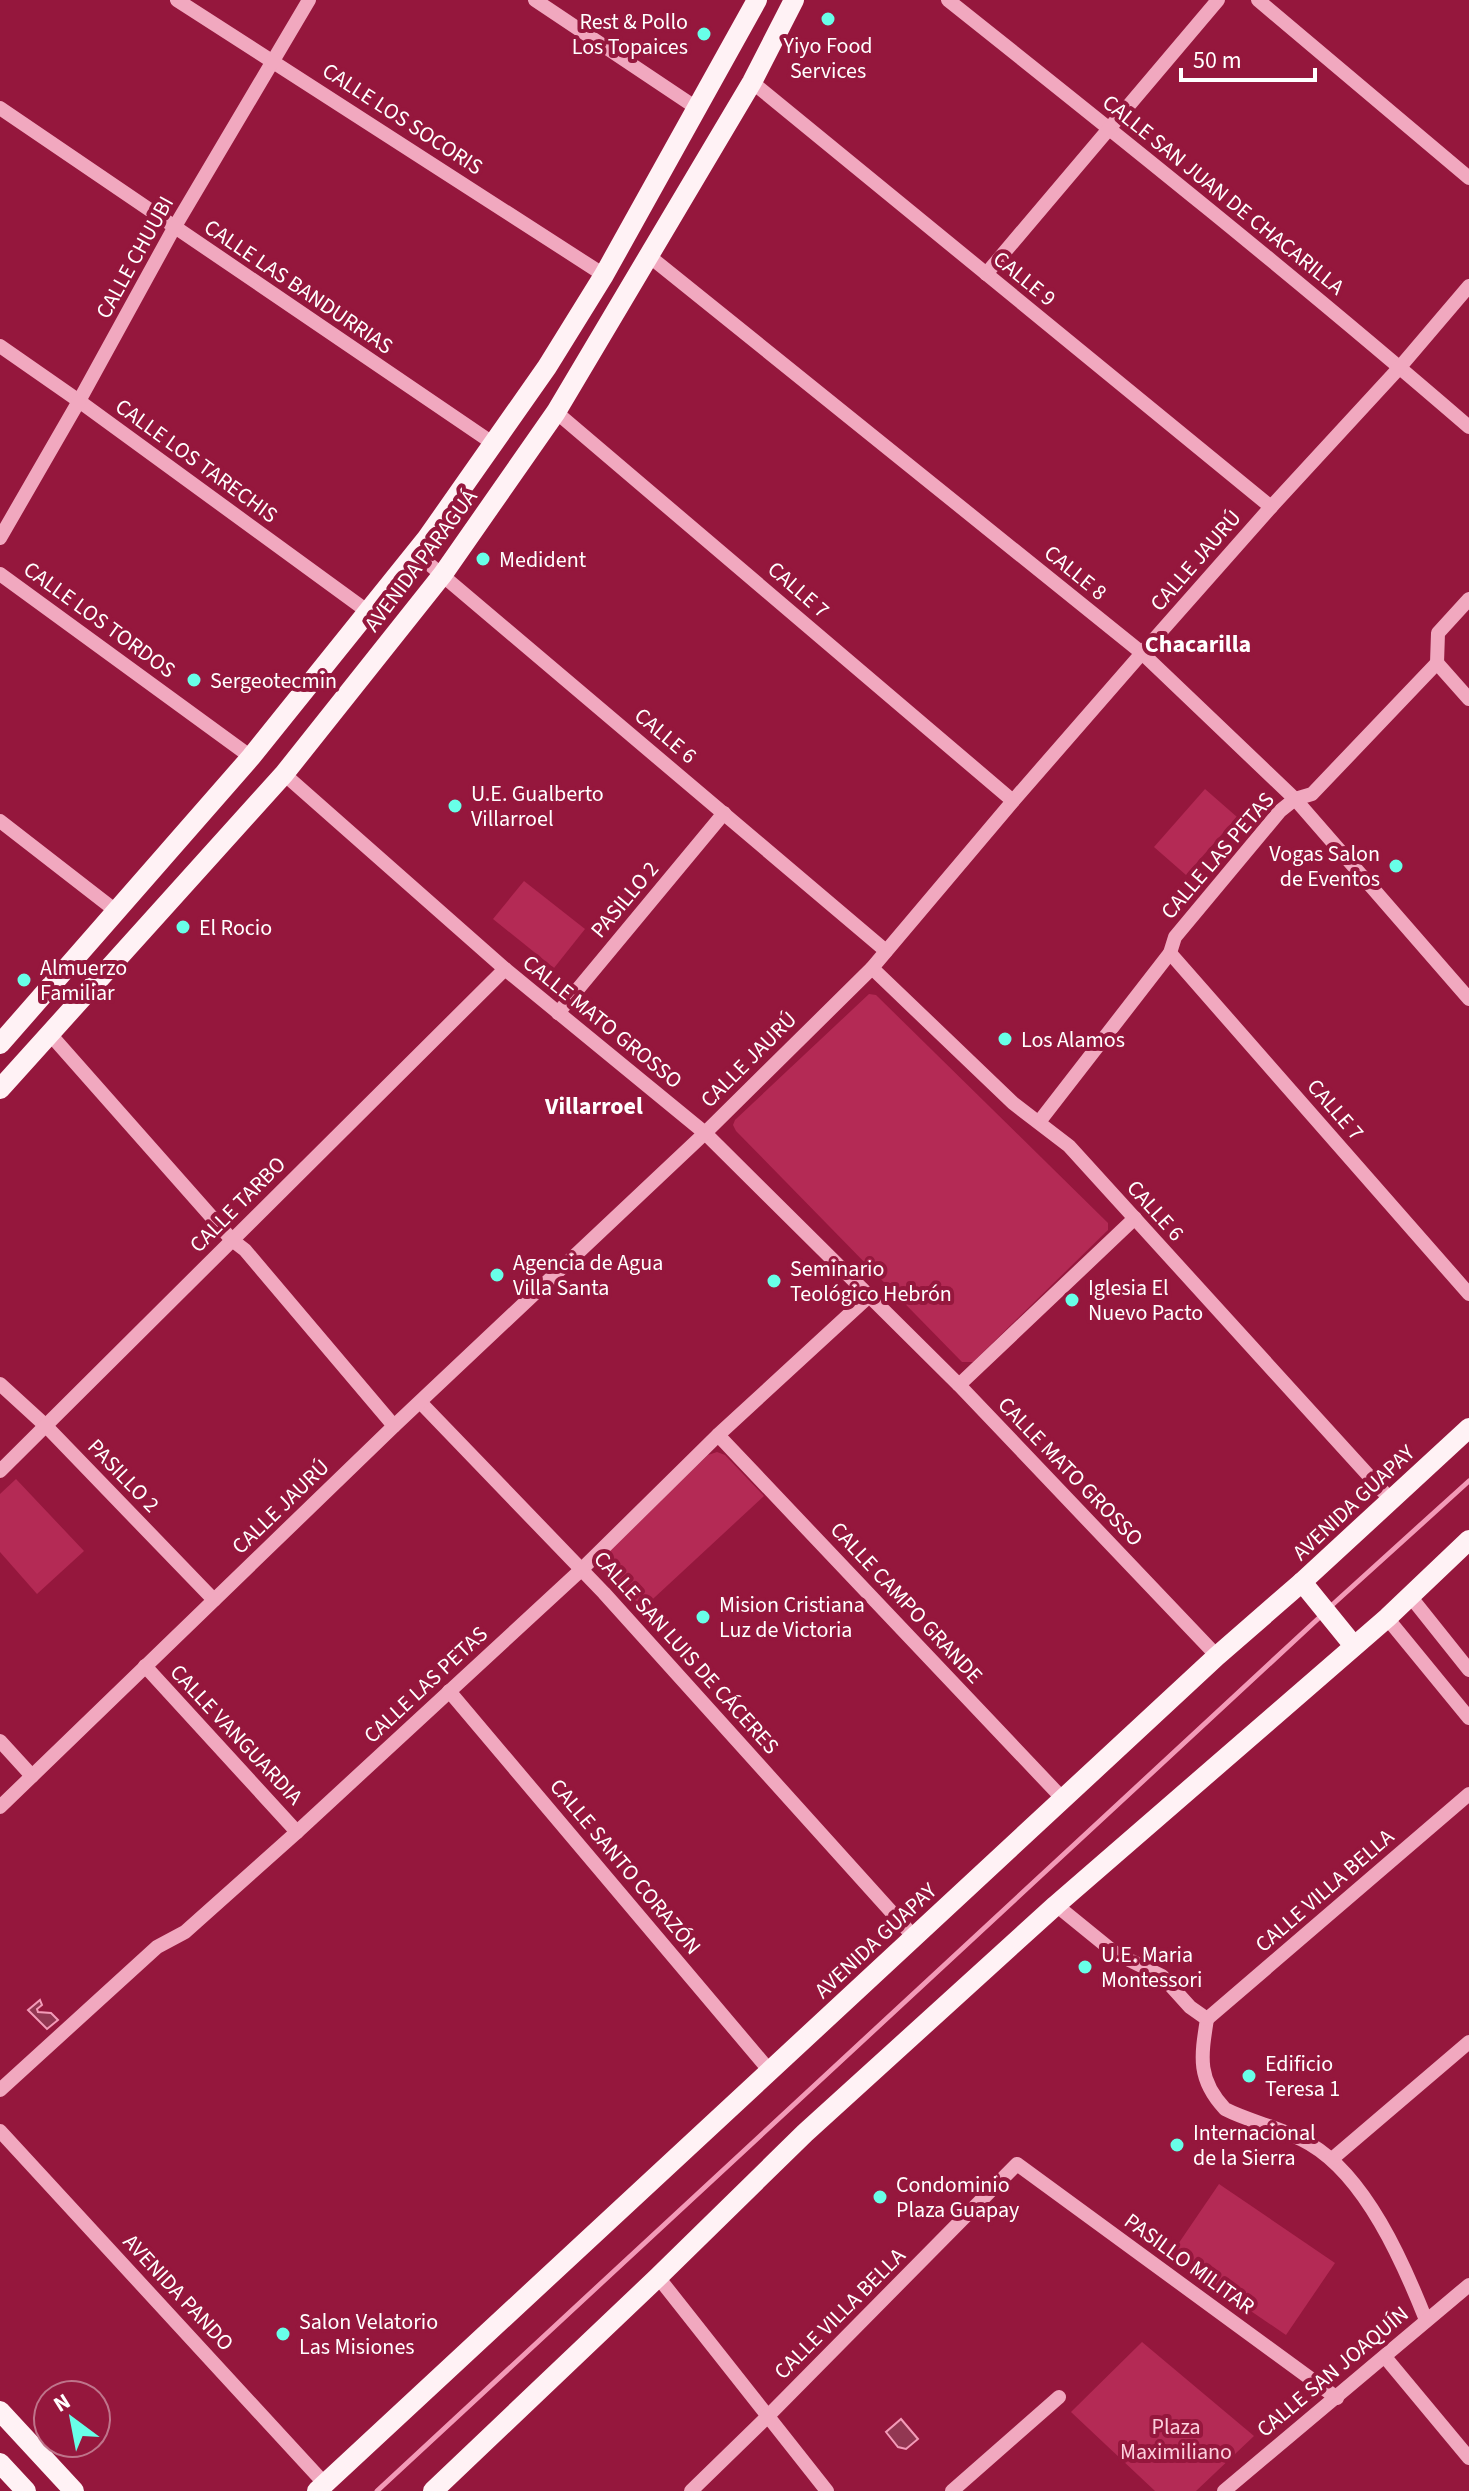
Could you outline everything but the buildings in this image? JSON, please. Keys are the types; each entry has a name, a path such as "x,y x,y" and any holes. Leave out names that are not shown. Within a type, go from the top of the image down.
{"main road":[{"name":"AVENIDA PARAGUÁ","path":"0,1044 251,757 416,553 547,367 604,275 757,0"},
{"name":"AVENIDA PARAGUÁ","path":"0,1089 284,774 443,574 556,412 752,82 794,0"},
{"name":"AVENIDA GUAPAY","path":"321,2487 1217,1656 1307,1588 1390,1499 1469,1428"},
{"path":"433,2491 805,2133 1056,1905 1387,1618 1469,1540"},
{"path":"1307,1588 1354,1646"},
{"path":"0,2411 74,2491"},
{"path":"0,2463 26,2491"}],"street":[{"name":"CALLE LOS SOCORIS","path":"177,0 604,275"},
{"name":"CALLE CHUUBI","path":"0,538 174,228 309,0"},
{"path":"535,0 698,109"},
{"name":"CALLE SAN JUAN DE CHACARILLA","path":"948,0 1109,127 1469,427"},
{"path":"986,274 1218,0"},
{"path":"1258,0 1469,178"},
{"name":"CALLE 9","path":"752,82 1271,507"},
{"name":"CALLE LAS BANDURRIAS","path":"0,108 494,444"},
{"name":"CALLE 8","path":"649,256 1142,653 1295,799 1469,999"},
{"name":"CALLE JAURÚ","path":"0,1807 394,1426 705,1133 872,968 1142,653 1469,286"},
{"name":"CALLE LOS TARECHIS","path":"0,346 367,611"},
{"name":"CALLE 7","path":"556,412 1013,801"},
{"name":"CALLE 6","path":"416,553 886,951"},
{"name":"CALLE LOS TORDOS","path":"0,574 251,757"},
{"path":"1469,599 1438,633 1437,663 1469,699"},
{"name":"CALLE LAS PETAS","path":"1039,1122 1170,953 1175,937 1280,811 1295,799 1312,794 1437,663"},
{"name":"CALLE MATO GROSSO","path":"284,774 505,969 705,1133 959,1385 1217,1656"},
{"name":"PASILLO 2","path":"558,1013 724,813"},
{"path":"0,821 116,911"},
{"name":"CALLE 7","path":"1170,953 1469,1294"},
{"name":"CALLE 6","path":"872,968 1013,1103 1069,1146 1390,1499"},
{"name":"CALLE TARBO","path":"0,1471 505,969"},
{"path":"49,1033 232,1240 245,1250 394,1426"},
{"path":"959,1385 1135,1218"},
{"name":"CALLE LAS PETAS","path":"0,2090 157,1947 185,1932 297,1832 582,1569 718,1435 868,1297"},
{"name":"PASILLO 2","path":"0,1384 46,1426 214,1600"},
{"name":"CALLE SAN LUIS DE CÁCERES","path":"421,1403 582,1569 914,1937"},
{"name":"CALLE CAMPO GRANDE","path":"718,1435 1063,1799"},
{"path":"1410,1596 1469,1670"},
{"path":"1387,1618 1469,1718"},
{"name":"CALLE VANGUARDIA","path":"145,1666 297,1832"},
{"name":"CALLE SANTO CORAZÓN","path":"449,1691 769,2070"},
{"path":"0,1741 32,1776"},
{"name":"CALLE VILLA BELLA","path":"1207,2019 1469,1794"},
{"path":"1056,1905 1115,1953 1162,1976 1190,2007 1207,2019 1202,2064 1207,2083 1225,2109 1309,2143 1332,2159 1363,2197 1396,2249 1426,2320"},
{"path":"1332,2159 1469,2042"},
{"name":"AVENIDA PANDO","path":"0,2131 321,2487"},
{"name":"CALLE VILLA BELLA","path":"691,2491 1017,2164"},
{"name":"PASILLO MILITAR","path":"1017,2164 1337,2398"},
{"path":"658,2277 827,2491"},
{"name":"CALLE SAN JOAQUÍN","path":"1224,2491 1469,2285"},
{"path":"1385,2357 1469,2458"},
{"path":"952,2491 1059,2397"}],"green space":[{"path":"1205,789 1237,817 1186,875 1154,847"},
{"path":"524,881 585,929 554,968 493,919"},
{"path":"869,994 876,995 1108,1223 1108,1230 973,1362 962,1362 733,1125"},
{"path":"717,1452 725,1455 764,1496 641,1610 604,1566 607,1552 708,1455"},
{"path":"16,1479 84,1551 37,1594 0,1552 0,1494"},
{"path":"1219,2184 1335,2263 1286,2335 1170,2256"},
{"name":"Plaza Maximiliano","path":"1142,2342 1254,2436 1196,2491 1155,2491 1071,2412"}],"shaded area":[{"path":"40,2000 42,2005 38,2012 51,2013 58,2020 47,2029 28,2010"},
{"path":"901,2419 918,2439 906,2449 898,2447 886,2432"}],"waterway":[{"path":"1331,1606 1469,1481"},
{"path":"377,2491 1321,1616"}],"place":[{"name":"Yiyo Food Services","path":"828,19"},
{"name":"Rest & Pollo Los Topaices","path":"704,34"},
{"name":"Medident","path":"483,559"},
{"name":"Sergeotecmin","path":"194,680"},
{"name":"U.E. Gualberto Villarroel","path":"455,806"},
{"name":"Vogas Salon de Eventos","path":"1396,866"},
{"name":"El Rocio","path":"183,927"},
{"name":"Almuerzo Familiar","path":"24,980"},
{"name":"Los Alamos","path":"1005,1039"},
{"name":"Agencia de Agua Villa Santa","path":"497,1275"},
{"name":"Seminario Teológico Hebrón","path":"774,1281"},
{"name":"Iglesia El Nuevo Pacto","path":"1072,1300"},
{"name":"Mision Cristiana Luz de Victoria","path":"703,1617"},
{"name":"U.E. Maria Montessori","path":"1085,1967"},
{"name":"Edificio Teresa 1","path":"1249,2076"},
{"name":"Internacional de la Sierra","path":"1177,2145"},
{"name":"Condominio Plaza Guapay","path":"880,2197"},
{"name":"Salon Velatorio Las Misiones","path":"283,2334"}],"district":[{"name":"Chacarilla","path":"1198,644"},
{"name":"Villarroel","path":"594,1106"}]}
